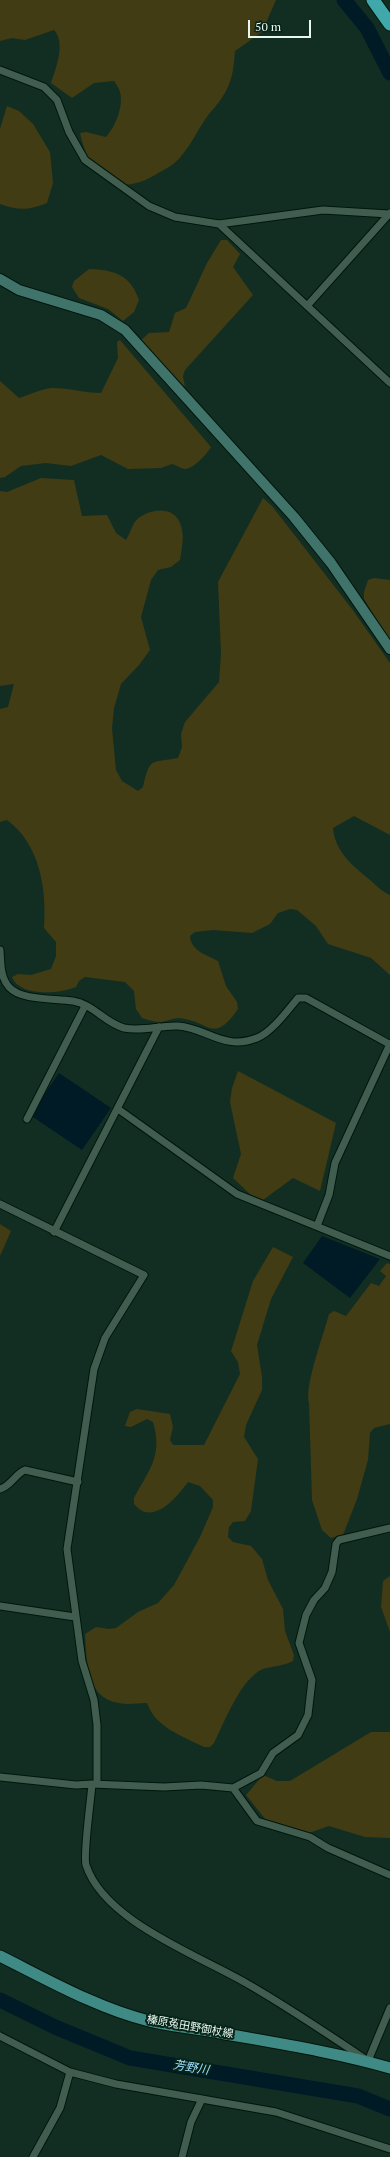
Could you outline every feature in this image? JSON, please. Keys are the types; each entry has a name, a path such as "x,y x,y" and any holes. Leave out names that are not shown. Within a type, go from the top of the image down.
{"highway":[{"path":"372,0 390,24"}],"main road":[{"name":"榛原菟田野御杖線","path":"0,1956 74,1993 117,2011 150,2021 368,2061 390,2068"}],"street":[{"path":"0,70 44,87 57,100 69,132 85,160 148,206 175,217 219,224 323,210 389,214"},
{"path":"307,306 389,214"},
{"path":"219,224 390,383"},
{"path":"0,278 19,290 101,315 125,330 294,517 331,563 390,649"},
{"path":"0,950 2,975 9,988 19,995 75,1001 112,1023 124,1028 141,1030 179,1026 230,1043 258,1038 277,1023 298,998 306,998 390,1044 335,1163 329,1195 317,1226"},
{"path":"27,1119 85,1006"},
{"path":"54,1232 159,1027"},
{"path":"118,1108 237,1194 390,1256"},
{"path":"0,1204 54,1232 144,1275 105,1338 94,1369 67,1549 82,1661 94,1700 96,1719 94,1784 86,1864 96,1885 111,1901 137,1924 252,1986 319,2027 368,2061 390,2008"},
{"path":"0,1489 6,1487 19,1472 26,1470 78,1482"},
{"path":"0,1777 76,1785 94,1784 164,1787 201,1785 233,1788 260,1773 273,1753 298,1735 308,1715 312,1680 299,1643 306,1615 314,1600 325,1588 332,1572 336,1544 339,1540 390,1528"},
{"path":"0,1606 75,1617"},
{"path":"233,1788 257,1821 310,1837 328,1848 390,1875"},
{"path":"0,2036 70,2072 116,2084 276,2112 390,2149"},
{"path":"33,2157 60,2108 70,2072"},
{"path":"182,2157 191,2122 202,2099"}],"shaded area":[{"path":"0,0 276,0 262,32 235,51 234,66 227,89 205,119 180,158 155,175 140,182 127,184 116,183 106,179 97,171 84,148 80,133 86,132 106,137 109,133 118,116 121,104 120,92 114,81 94,83 72,98 51,83 59,56 60,49 58,35 54,30 25,40 12,38 0,41"},
{"path":"7,106 19,111 33,124 50,152 53,183 47,203 24,209 13,208 0,204 0,129"},
{"path":"221,240 227,240 240,254 233,267 253,295 185,370 183,376 185,387 139,342 149,333 169,332 175,313 186,308 207,263"},
{"path":"89,269 113,272 126,279 131,284 139,300 134,312 123,321 108,309 79,298 72,287 74,281"},
{"path":"120,340 211,447 206,454 188,469 172,464 161,468 128,469 101,455 71,466 46,463 21,466 5,477 0,478 0,381 19,398 52,388 101,393 118,358 117,342"},
{"path":"41,478 74,480 82,516 107,515 116,533 126,540 134,523 144,514 151,512 165,511 171,513 176,517 182,528 183,541 180,560 171,567 158,570 151,580 141,617 150,650 139,665 121,684 114,708 112,728 116,770 122,781 138,791 143,787 147,771 153,763 156,761 178,758 182,747 181,734 185,722 219,682 221,654 218,582 263,498 272,506 352,609 390,663 390,835 354,816 333,828 334,837 337,844 351,864 384,892 390,895 390,975 371,958 328,944 316,926 297,910 290,909 278,913 270,924 252,933 213,930 195,932 190,936 196,949 218,961 226,986 237,1002 238,1009 230,1020 223,1026 217,1028 211,1028 179,1018 161,1022 142,1018 136,1009 134,991 125,982 85,977 79,981 76,987 50,992 31,991 16,983 12,977 18,974 31,975 51,969 56,956 56,942 44,928 45,913 42,883 34,855 18,830 7,820 0,822 0,709 8,707 14,684 0,686 0,491 7,492"},
{"path":"374,578 390,580 390,641 364,599 364,592 368,580"},
{"path":"238,1071 336,1123 320,1191 293,1178 263,1200 251,1195 233,1178 241,1154 230,1102 232,1088"},
{"path":"0,1224 11,1231 0,1256"},
{"path":"273,1247 293,1257 271,1299 257,1345 262,1377 262,1390 246,1425 244,1437 258,1459 251,1511 245,1521 233,1522 229,1527 228,1537 233,1542 251,1546 262,1559 268,1580 283,1609 285,1631 294,1655 293,1661 263,1669 247,1682 240,1691 228,1713 214,1743 210,1747 204,1747 178,1735 163,1725 156,1718 147,1703 119,1703 108,1700 100,1694 94,1686 90,1676 86,1655 85,1634 96,1627 109,1629 116,1628 138,1612 158,1603 174,1585 200,1537 213,1507 213,1500 200,1486 188,1482 170,1503 158,1511 145,1512 134,1504 134,1498 153,1462 156,1434 153,1422 147,1419 131,1427 125,1426 130,1412 137,1409 170,1414 173,1427 170,1440 173,1445 204,1445 240,1374 238,1362 231,1351 253,1281"},
{"path":"387,1263 390,1264 390,1424 374,1428 370,1433 368,1460 357,1499 343,1535 331,1538 322,1530 312,1500 308,1395 309,1385 329,1314 334,1311 346,1316 371,1283 379,1286 386,1276 380,1271"},
{"path":"390,1576 390,1632 381,1607 383,1581"},
{"path":"371,1732 390,1732 390,1838 365,1837 329,1826 309,1833 266,1820 246,1795 263,1775 277,1781 290,1781"}],"water":[{"path":"59,1073 111,1108 82,1150 30,1115"},
{"path":"322,1236 380,1259 350,1298 303,1263"}],"waterway":[{"path":"344,0 367,28 390,73"},
{"name":"芳野川","path":"0,2000 55,2027 130,2058 358,2096 390,2109"}]}
